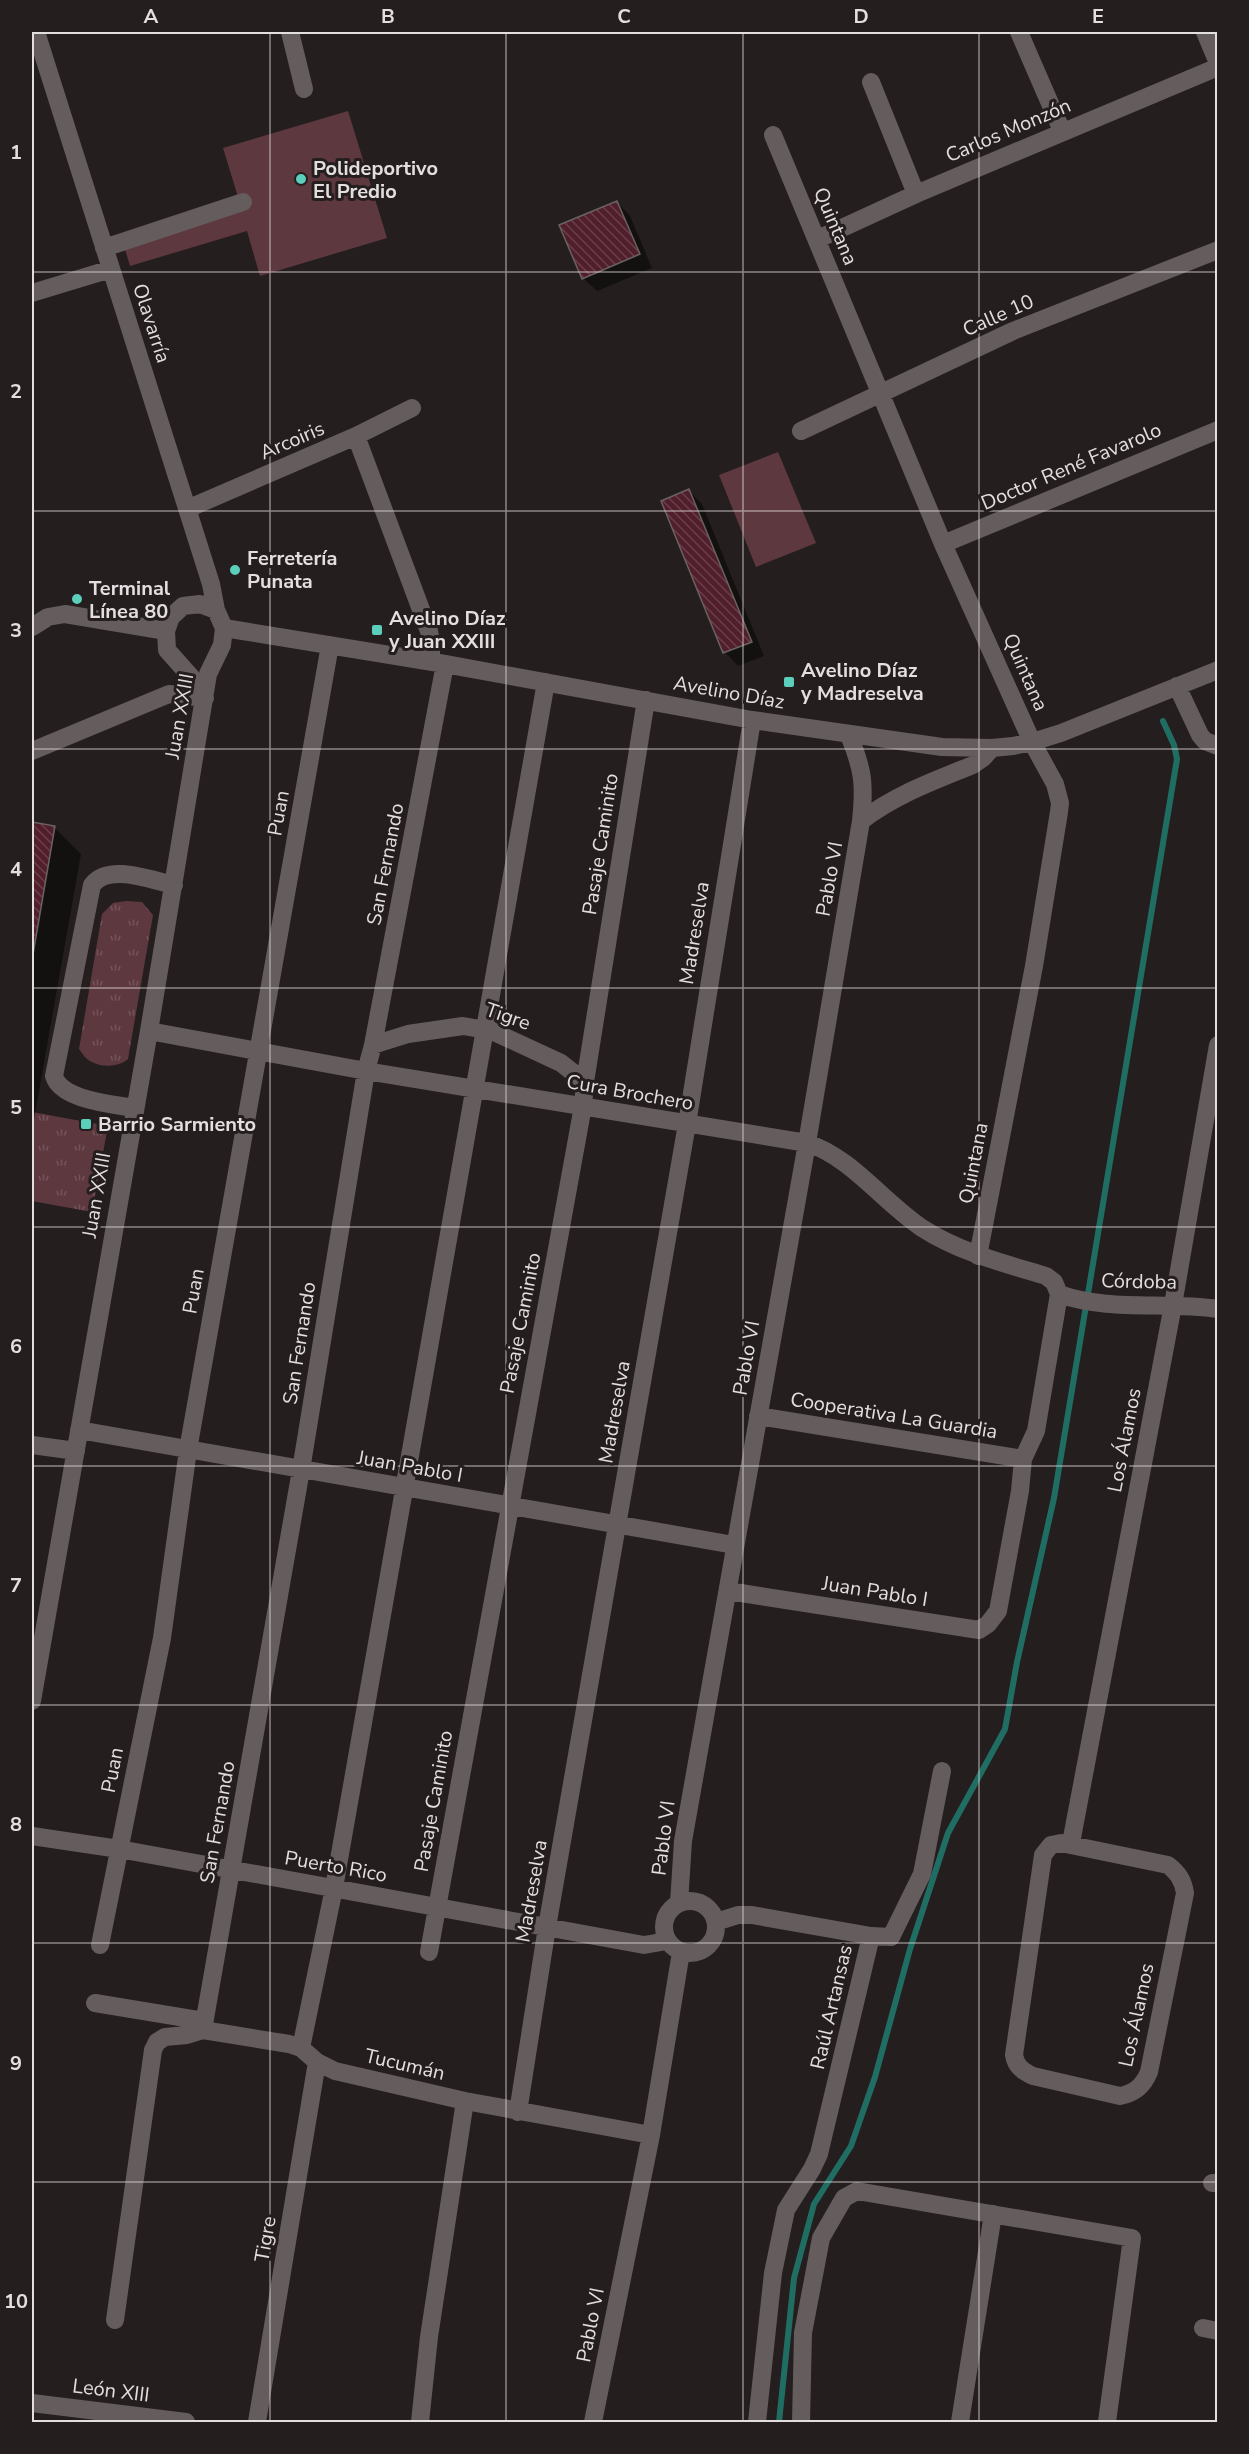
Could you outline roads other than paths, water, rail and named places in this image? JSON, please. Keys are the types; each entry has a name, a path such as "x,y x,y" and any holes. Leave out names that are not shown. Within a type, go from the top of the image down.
{"street":[{"name":"Olavarría","path":"36,32 212,584 216,610 224,628"},
{"path":"290,32 304,89"},
{"path":"1019,32 1062,131"},
{"path":"1205,32 1218,65"},
{"name":"Carlos Monzón","path":"818,239 916,194 1218,65"},
{"path":"870,82 916,194"},
{"name":"Quintana","path":"773,135 943,544 1032,742 1055,784 1060,803 1035,966 978,1256"},
{"path":"104,249 243,202"},
{"name":"Calle 10","path":"801,431 1013,331 1218,250"},
{"path":"32,293 111,269"},
{"name":"Arcoiris","path":"187,509 356,436 412,408"},
{"name":"Doctor René Favarolo","path":"943,544 1218,430"},
{"name":"San Fernando","path":"204,2026 301,1470 366,1071 373,1045 438,663 429,631 356,436"},
{"path":"205,698 192,678 167,650 166,632 171,617 183,606 200,604 216,610"},
{"path":"32,627 48,617 65,614 166,632"},
{"name":"Avelino Díaz","path":"224,628 438,663 752,720 942,747 992,748 1032,742 1061,733 1218,670"},
{"name":"Juan XXIII","path":"32,1701 39,1614 76,1451 174,885 208,674 213,659 222,645 224,628"},
{"name":"Puan","path":"100,1945 162,1638 188,1450 330,645"},
{"path":"177,662 189,668 203,668 213,659"},
{"path":"95,2004 301,2048 334,1888 546,682"},
{"path":"1177,686 1200,735 1205,741 1218,747"},
{"path":"32,751 170,694 205,698"},
{"name":"Pasaje Caminito","path":"429,1952 508,1506 583,1106 646,700"},
{"name":"Madreselva","path":"518,2112 687,1125 752,720"},
{"name":"Pablo VI","path":"679,1903 683,1841 807,1143 861,821 864,788 861,764 849,735"},
{"name":"Pablo VI","path":"861,821 885,803 973,765 992,748"},
{"path":"134,1108 91,1100 66,1091 57,1084 54,1076 92,885 97,878 115,873 174,885"},
{"name":"Tigre","path":"373,1045 408,1034 438,1029 462,1026 485,1030 522,1043 561,1064 585,1082"},
{"name":"Cura Brochero","path":"149,1031 366,1071 807,1143 833,1154 899,1212 923,1228 978,1256 1046,1276 1054,1282 1059,1294"},
{"name":"Los Álamos","path":"1071,1843 1173,1305 1218,1045"},
{"path":"1023,1459 1036,1431 1059,1294"},
{"name":"Córdoba","path":"1059,1294 1086,1302 1190,1305 1218,1310"},
{"name":"Cooperativa La Guardia","path":"758,1416 1023,1459"},
{"name":"Juan Pablo I","path":"79,1430 734,1545"},
{"path":"32,1445 76,1451"},
{"name":"Juan Pablo I","path":"728,1590 979,1630 988,1624 998,1611 1020,1491 1023,1459"},
{"path":"871,1936 891,1937 922,1874 942,1771"},
{"name":"Puerto Rico","path":"32,1836 119,1849 644,1945 674,1947"},
{"name":"Los Álamos","path":"1071,1843 1168,1865 1181,1878 1185,1893 1149,2072 1138,2089 1131,2094 1120,2096 1033,2076 1015,2063 1014,2055 1043,1855 1051,1845 1071,1843"},
{"path":"694,1901 702,1904 713,1915 716,1922 716,1931 707,1947 690,1954 674,1947 664,1933 666,1915 679,1903 694,1901"},
{"name":"Raúl Artansas","path":"716,1922 752,1915 871,1936 825,2133 813,2169 786,2210 773,2273 757,2422"},
{"name":"Pablo VI","path":"593,2422 651,2135 674,1947"},
{"path":"115,2320 153,2050 157,2042 165,2037 187,2035 204,2026"},
{"name":"Tucumán","path":"301,2048 317,2062 335,2071 465,2102 651,2135"},
{"name":"Tigre","path":"257,2422 317,2062"},
{"path":"420,2422 429,2337 465,2102"},
{"path":"801,2422 803,2333 821,2238 844,2198 857,2191 1132,2238 1107,2422"},
{"path":"960,2422 993,2214"},
{"name":"León XIII","path":"32,2403 70,2415 186,2422"}],"waterway":[{"path":"779,2422 794,2278 814,2204 851,2146 875,2077 910,1949 948,1833 1005,1729 1017,1662 1054,1498 1177,759 1174,745 1163,721"}],"place":[{"name":"Polideportivo El Predio","path":"301,179"},
{"name":"Ferretería Punata","path":"235,570"},
{"name":"Terminal Línea 80","path":"77,599"},
{"name":"Avelino Díaz y Juan XXIII","path":"377,630"},
{"name":"Avelino Díaz y Madreselva","path":"789,682"},
{"name":"Barrio Sarmiento","path":"86,1124"}]}
